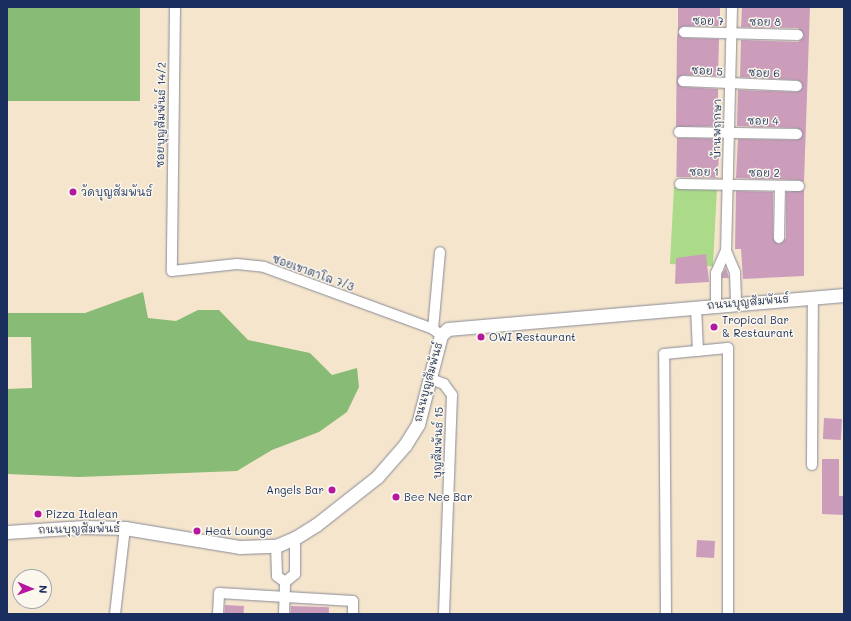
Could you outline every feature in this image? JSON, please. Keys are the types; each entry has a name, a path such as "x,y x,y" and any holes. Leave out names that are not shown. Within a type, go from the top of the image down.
{"street":[{"name":"ซอยบุญสัมพันธ์ 14/2","path":"172,271 175,7"},
{"name":"บ้านพฤกษา","path":"716,305 716,273 726,252 732,7"},
{"name":"ซอย 7","path":"684,32 731,34"},
{"name":"ซอย 8","path":"731,34 798,35"},
{"name":"ซอย 5","path":"683,81 730,84"},
{"name":"ซอย 6","path":"730,84 797,86"},
{"name":"ซอย 4","path":"679,132 797,134"},
{"name":"ซอย 1","path":"680,184 728,185"},
{"name":"ซอย 2","path":"728,185 799,186"},
{"path":"779,238 780,186"},
{"path":"437,332 440,252"},
{"name":"บ้านพฤกษา","path":"726,252 735,272 736,304"},
{"name":"ซอยเขาตาโล 7/3","path":"172,271 237,264 264,267 437,332"},
{"name":"ถนนบุญสัมพันธ์","path":"7,532 84,527 125,528 240,547 276,546 296,538 377,477 405,446 418,424 431,379 437,332 459,327 844,295"},
{"path":"812,465 813,297"},
{"path":"696,307 698,351"},
{"path":"666,614 664,354 728,348 728,614"},
{"name":"บุญสัมพันธ์ 15","path":"431,379 444,384 452,395 444,614"},
{"path":"115,614 125,528"},
{"path":"284,614 285,582 295,574 296,538"},
{"path":"276,546 277,576 285,582"},
{"path":"218,614 219,593 353,601 352,614"}],"green space":[{"path":"7,7 140,7 140,101 7,101"},
{"path":"674,187 717,189 713,266 670,264"},
{"path":"143,292 148,318 176,321 198,310 219,310 248,340 310,353 332,375 357,368 359,387 347,412 319,432 272,450 237,471 79,477 7,474 7,389 32,388 31,337 7,337 7,313 85,313"}],"building":[{"path":"678,7 720,7 720,26 684,26 678,31"},
{"path":"742,7 810,7 804,182 799,180 736,178 738,139 797,140 803,134 797,128 737,126 738,90 797,92 803,87 797,80 740,77 741,40 798,42 804,36 798,28 741,27"},
{"path":"678,33 683,38 719,39 718,76 683,75 677,81 682,87 718,89 718,126 676,127"},
{"path":"677,138 719,139 718,178 676,177"},
{"path":"804,190 804,276 743,279 741,249 735,249 736,191 773,192 773,238 779,244 786,238 786,192"},
{"path":"706,254 709,282 675,284 676,258"},
{"path":"726,268 729,278 722,278 722,274"},
{"path":"824,418 842,419 841,440 823,439"},
{"path":"822,459 839,459 839,496 844,496 844,515 822,514"},
{"path":"697,540 715,541 714,558 696,557"},
{"path":"225,605 244,606 244,614 225,614"},
{"path":"291,606 329,607 329,614 291,614"}],"place":[{"name":"วัดบุญสัมพันธ์","path":"73,192"},
{"name":"Tropical Bar & Restaurant","path":"714,327"},
{"name":"OWI Restaurant","path":"481,337"},
{"name":"Angels Bar","path":"332,490"},
{"name":"Bee Nee Bar","path":"396,497"},
{"name":"Pizza Italean","path":"38,514"},
{"name":"Heat Lounge","path":"197,531"}]}
